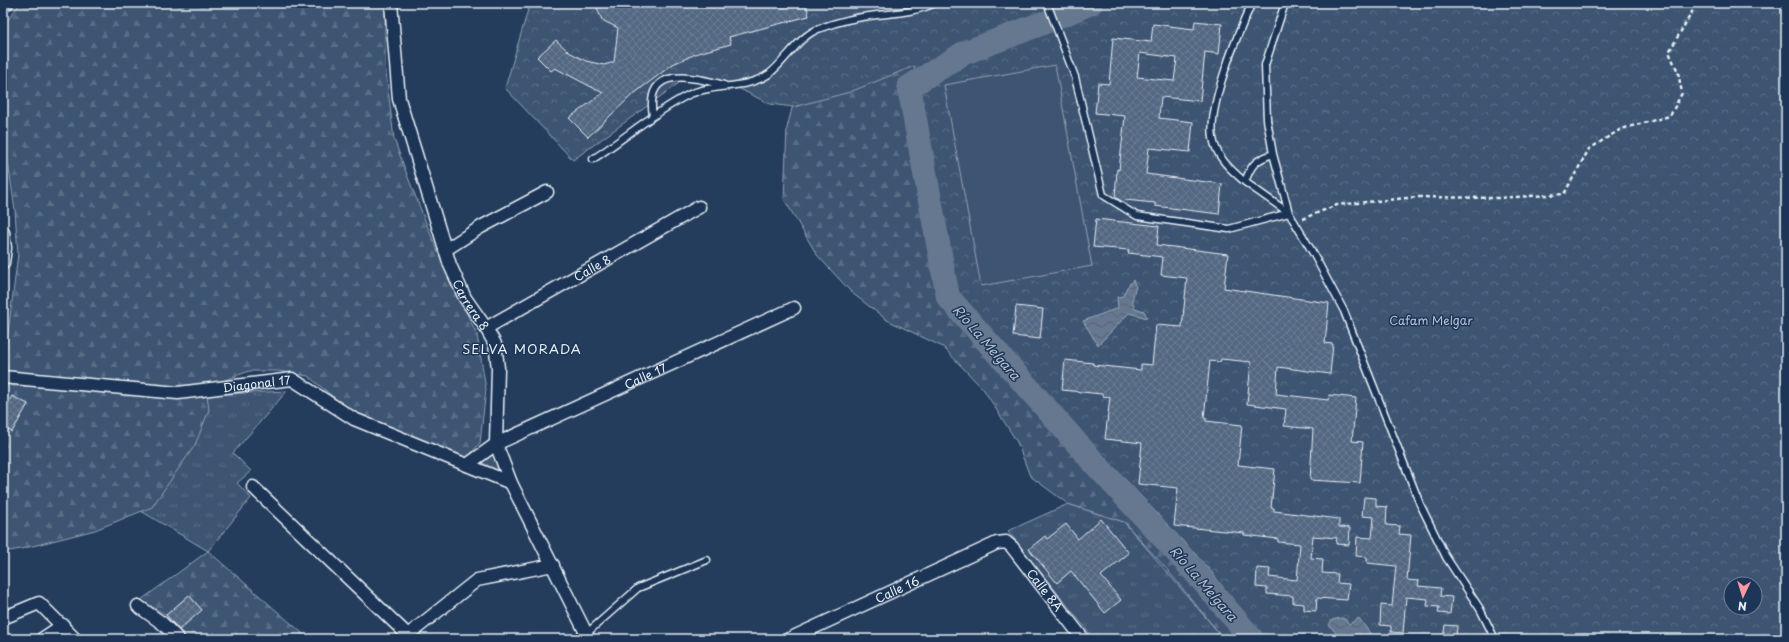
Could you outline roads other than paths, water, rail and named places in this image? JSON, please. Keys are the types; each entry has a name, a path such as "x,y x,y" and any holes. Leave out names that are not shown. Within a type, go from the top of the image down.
{"street":[{"path":"3,6 7,3"},
{"name":"Carrera 8","path":"391,3 399,99 445,250 450,266 465,298 486,328 495,344 498,368 496,444 511,483 588,636"},
{"path":"445,250 481,227 548,192"},
{"name":"Calle 8","path":"486,328 699,207"},
{"path":"3,232 5,248 3,263"},
{"name":"Calle 17","path":"467,465 496,444 794,308"},
{"name":"Diagonal 17","path":"3,377 178,393 292,379 354,420 511,483"},
{"path":"253,487 410,637 477,580 553,566"},
{"name":"Calle 16","path":"789,639 997,543 1006,542"},
{"name":"Calle 8A","path":"1006,542 1012,547 1083,639"},
{"path":"3,618 39,603 75,639"},
{"path":"138,606 162,623 178,639"},
{"path":"42,639 62,625"}],"lane":[{"path":"593,160 653,116 689,94 726,85 753,82 769,74 794,48 818,28 848,20 876,15 902,14 935,3"},
{"path":"1047,3 1074,77 1103,195 1137,216 1229,229 1290,213"},
{"path":"1252,3 1239,31 1213,112 1213,139 1219,155 1230,169 1245,182 1290,213"},
{"path":"1285,3 1266,65 1267,120 1273,154 1290,213 1344,311 1420,504 1446,557 1480,610 1495,639"},
{"path":"653,116 651,100 654,91 665,80 678,76 700,78 726,85"},
{"path":"1245,182 1250,168 1261,158 1273,154"},
{"path":"588,636 638,588 707,560"}],"water":[{"path":"1133,280 1136,287 1133,298 1135,308 1144,311 1147,318 1129,313 1098,345 1083,321 1118,308 1117,297 1123,296 1127,287"},
{"path":"1340,618 1345,619 1349,624 1359,618 1374,639 1341,639 1329,625 1332,620"}],"waterway":[{"name":"Río La Melgara","path":"1063,15 1091,3"},
{"name":"Río La Melgara","path":"1043,23 964,53 909,87 948,297 1097,466 1196,573 1252,639"}],"district":[{"name":"SELVA MORADA","path":"522,348"}],"park label":[{"name":"Cafam Melgar","path":"1431,320"}]}
